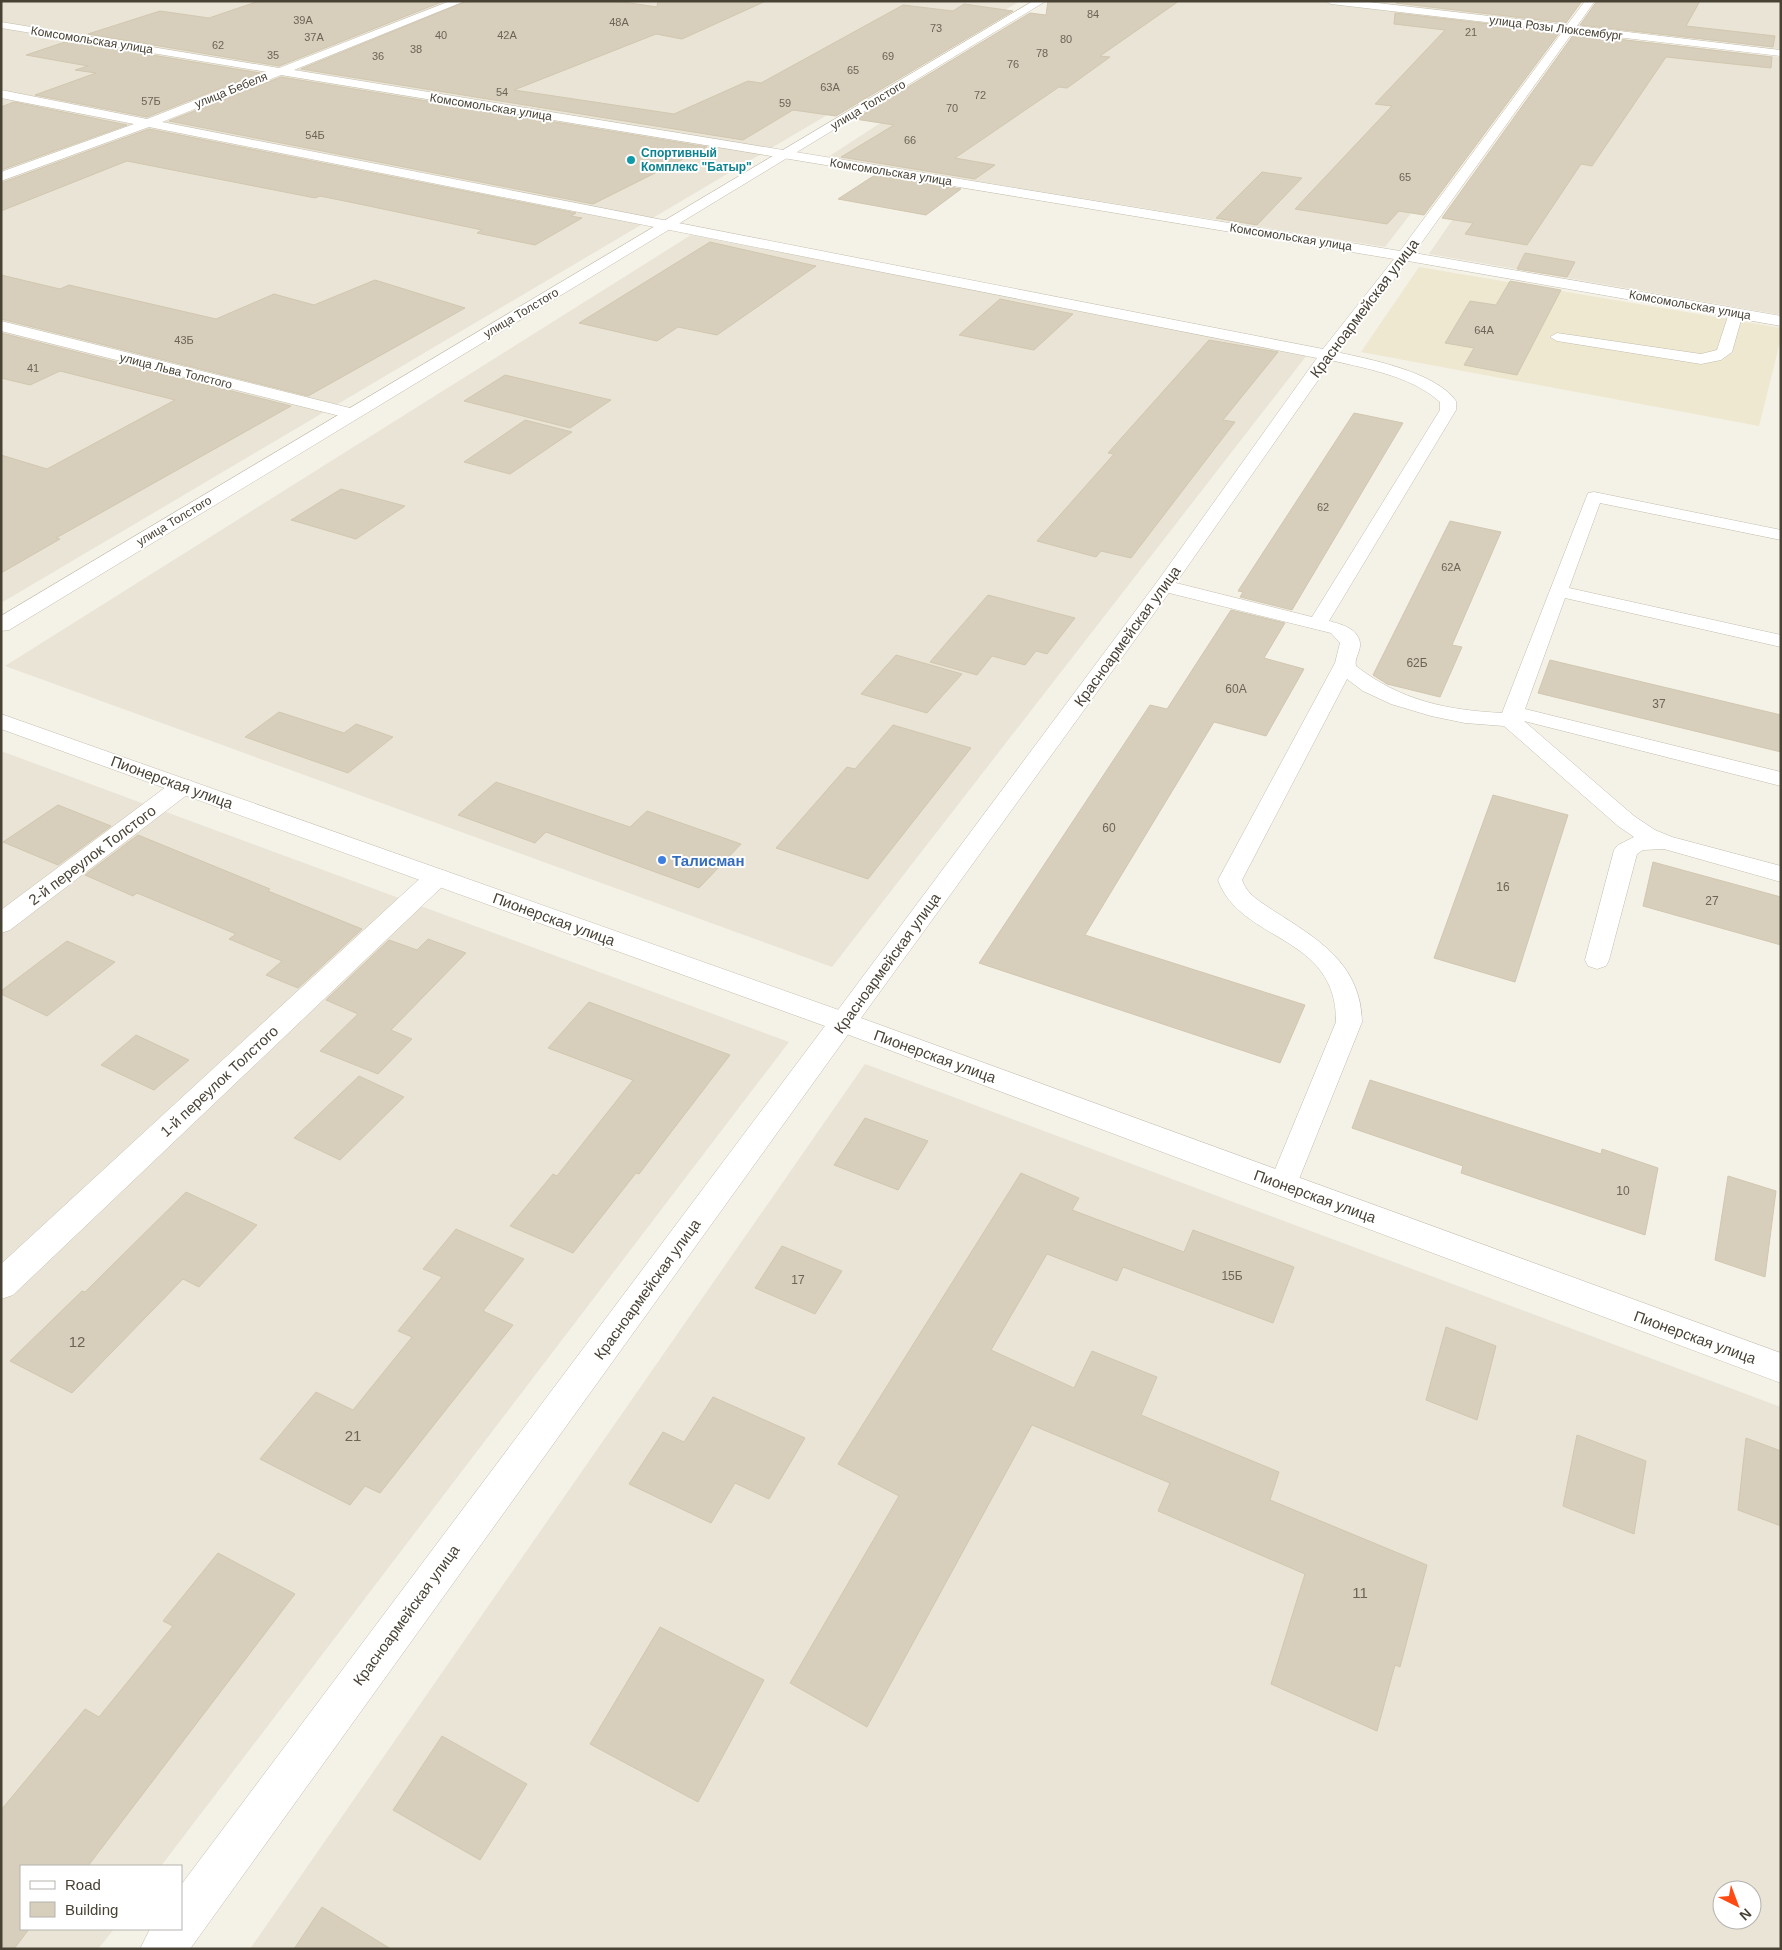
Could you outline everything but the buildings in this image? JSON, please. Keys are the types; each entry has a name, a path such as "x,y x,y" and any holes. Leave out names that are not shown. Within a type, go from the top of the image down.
{"street":[{"name":"улица Бебеля","path":"1,177 148,123 460,1"},
{"name":"улица Толстого","path":"1,625 1041,1"},
{"name":"улица Розы Люксембург","path":"1330,1 1781,54"},
{"name":"Красноармейская улица","path":"182,1921 1164,586 1327,355 1405,255 1571,30 1590,1"},
{"name":"Комсомольская улица","path":"1,25 784,155 1405,255 1781,321"},
{"path":"1,94 1327,355"},
{"name":"улица Льва Толстого","path":"1,326 352,414"},
{"name":"Пионерская улица","path":"1,721 843,1022 1781,1368"},
{"name":"2-й переулок Толстого","path":"1,924 183,786"},
{"name":"1-й переулок Толстого","path":"1,1285 437,877"},
{"path":"162,1949 176,1930"}],"lane":[{"path":"1557,337 1701,359 1716,357 1724,352 1736,313"},
{"path":"1318,623 1448,410 1448,401 1443,395 1429,387 1372,364 1327,355"},
{"path":"1511,716 1594,497 1781,535"},
{"path":"1164,586 1338,629 1346,636 1350,643 1346,663 1230,880 1234,891 1242,900 1306,943 1324,959 1337,976 1347,998 1350,1022 1283,1184"},
{"path":"1558,591 1781,641"},
{"path":"1346,663 1351,674 1357,679 1398,700 1438,712 1465,717 1511,716 1781,779"},
{"path":"1511,716 1626,821 1647,835 1664,842 1781,874"},
{"path":"1597,960 1626,850 1638,843 1664,842"}],"shaded area":[{"path":"1,1 1020,1 1,603"},
{"path":"1069,1 1575,1 1385,247 828,157"},
{"path":"1603,1 1781,1 1781,49 1585,26"},
{"path":"1579,34 1781,57 1781,315 1429,254"},
{"path":"691,235 1307,355 832,967 5,666"},
{"path":"1419,267 1781,328 1781,338 1759,426 1361,352"},
{"path":"1,751 789,1042 162,1865 20,1865 20,1930 113,1930 98,1949 1,1949"},
{"path":"865,1064 1781,1407 1781,1949 250,1949"}],"place":[{"name":"Спортивный Комплекс \"Батыр\"","path":"631,160"},
{"name":"Талисман","path":"662,860"}]}
